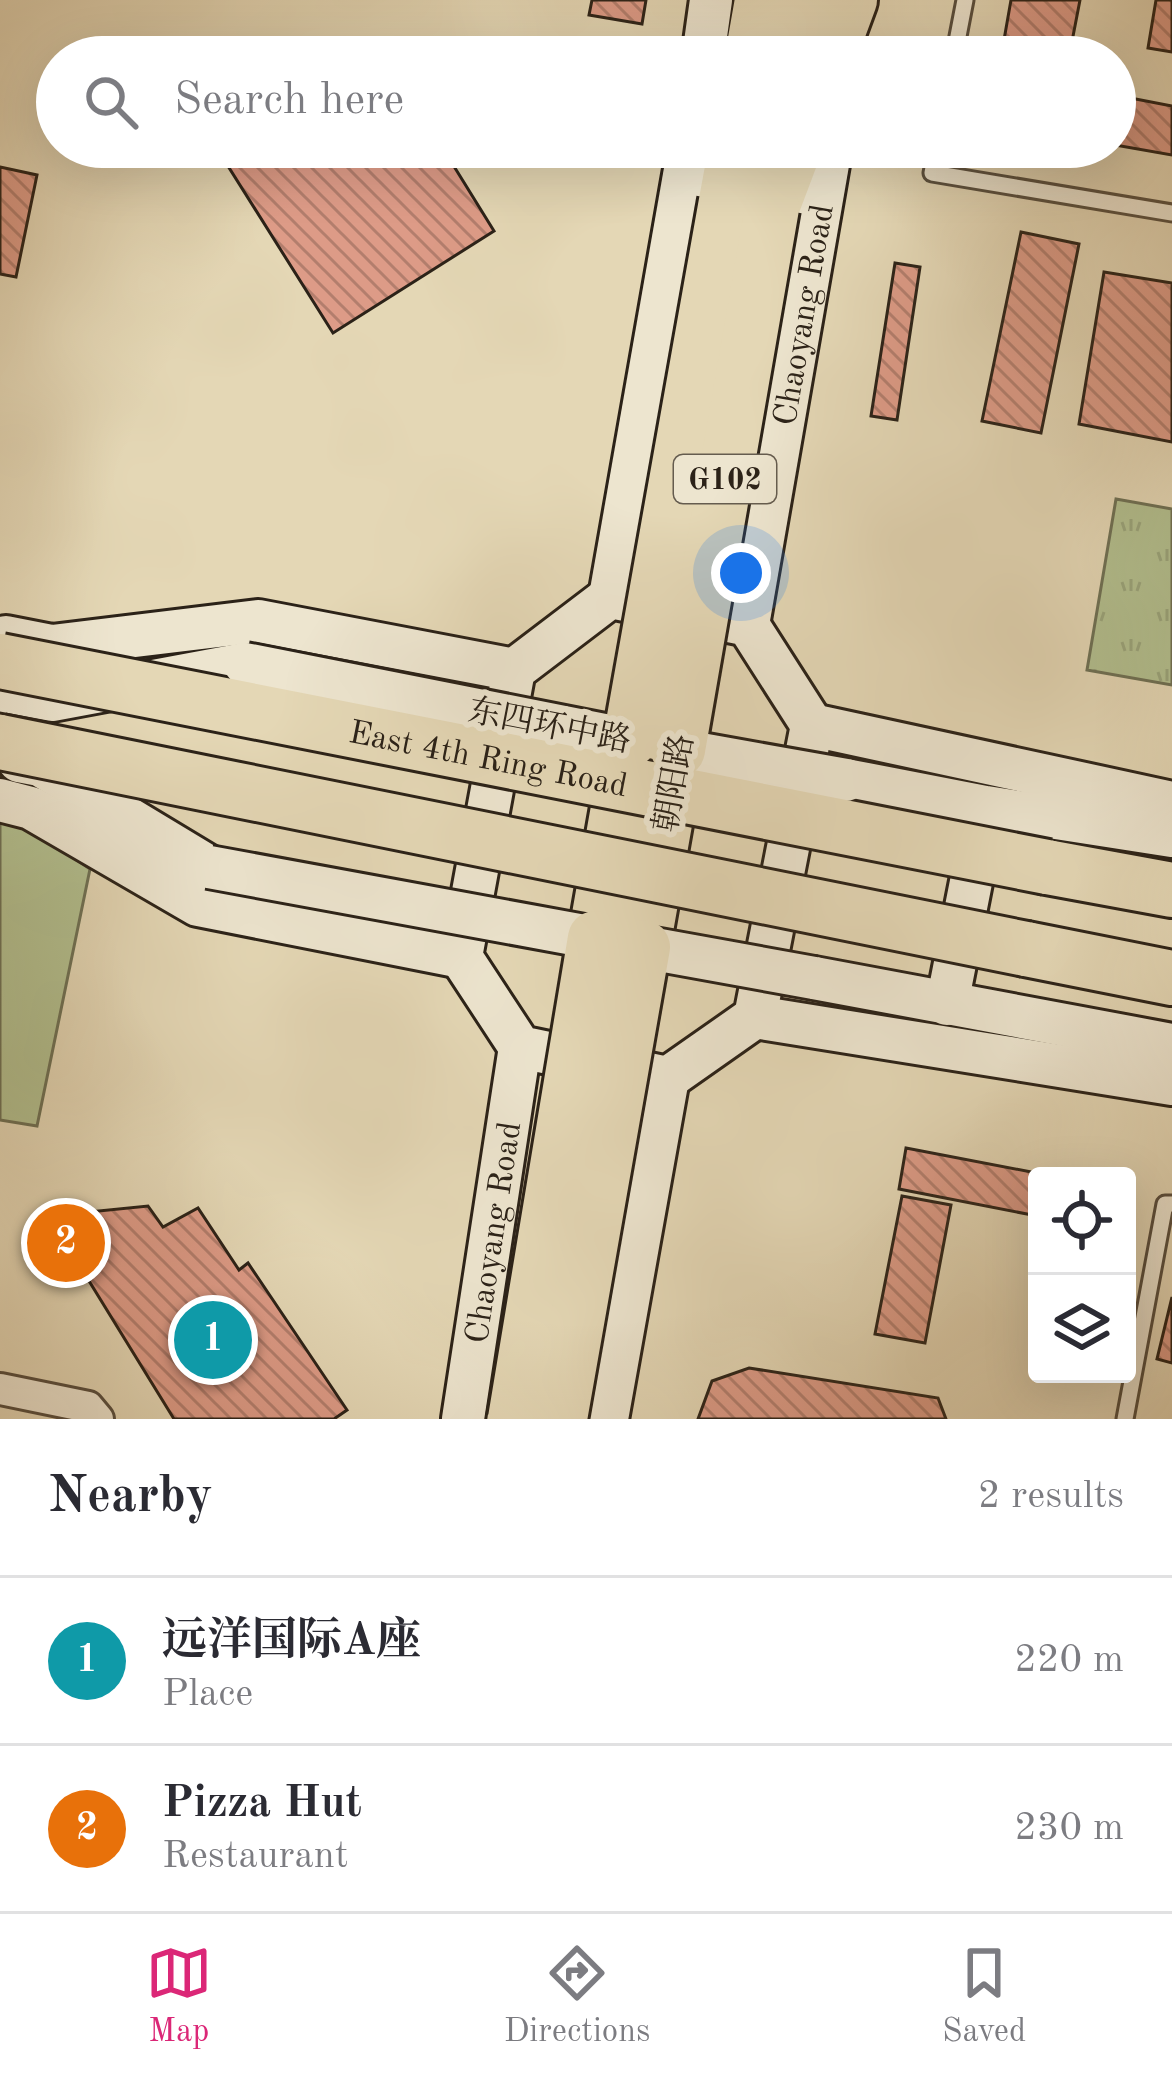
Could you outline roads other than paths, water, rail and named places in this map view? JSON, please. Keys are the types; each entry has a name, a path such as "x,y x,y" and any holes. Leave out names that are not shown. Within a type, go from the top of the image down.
{"highway":[{"path":"723,0 724,36"},
{"path":"756,36 763,0"},
{"path":"800,36 806,0"},
{"path":"839,36 855,0"},
{"path":"734,168 749,205 778,168"},
{"name":"朝阳路","path":"741,168 749,205"},
{"name":"朝阳路","path":"515,1419 619,943 749,205 770,168"},
{"name":"East 4th Ring Road","path":"0,662 1172,890"},
{"path":"13,755 1172,978"},
{"name":"朝阳路","path":"560,1419 619,943"}],"street":[{"path":"706,36 711,0"},
{"path":"851,36 855,0"},
{"path":"668,1078 520,1047 461,957 514,670 610,597 685,168"},
{"name":"Chaoyang Road","path":"748,625 827,168"},
{"path":"607,1419 668,1078 755,1017 812,725 748,625 610,597"},
{"name":"东四环中路","path":"0,636 52,646 258,621 514,670"},
{"name":"东四环中路","path":"0,690 50,709 245,664 986,807 1172,836"},
{"path":"812,725 1172,803"},
{"path":"13,755 208,866 1172,1045"},
{"path":"0,800 32,808 198,905 461,957"},
{"path":"947,1004 986,807"},
{"path":"755,1017 1172,1084"},
{"name":"Chaoyang Road","path":"464,1419 520,1047"},
{"path":"0,1389 88,1407 98,1419"}],"lane":[{"path":"958,36 965,0"},
{"path":"933,168 932,172 1172,213"},
{"path":"13,755 46,735 90,745"},
{"path":"1125,1419 1166,1204 1172,1204"}],"place":[{"name":"Pizza Hut","path":"66,1243"},
{"name":"远洋国际A座","path":"213,1340"}]}
